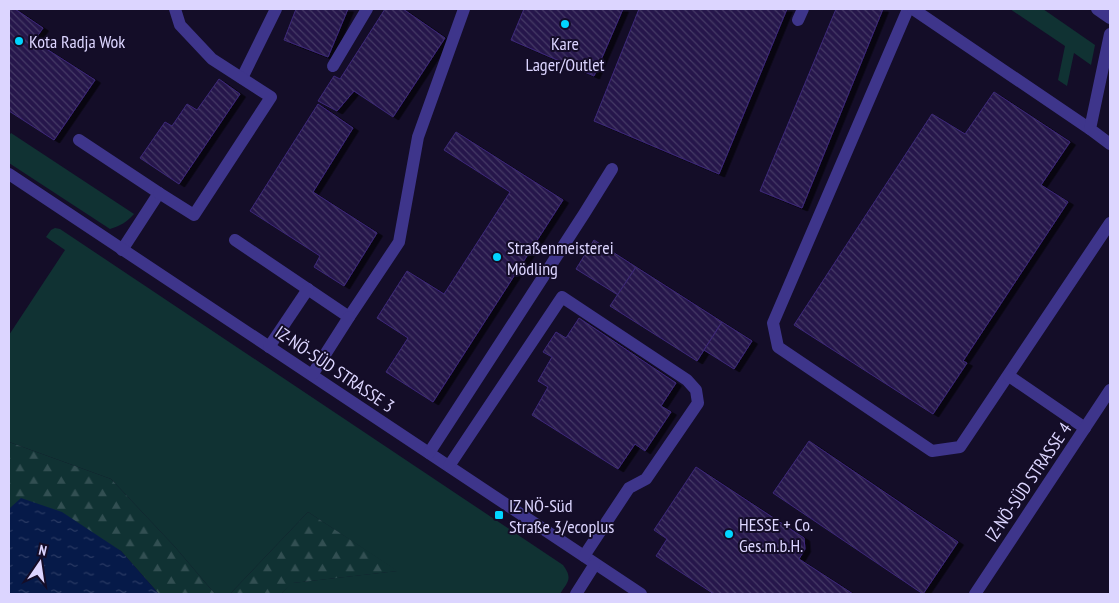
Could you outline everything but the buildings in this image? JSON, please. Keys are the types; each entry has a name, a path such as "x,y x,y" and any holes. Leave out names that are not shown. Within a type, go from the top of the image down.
{"street":[{"path":"79,140 194,215 271,97 212,59 180,25 175,9"},
{"path":"242,78 276,9"},
{"path":"333,66 367,9"},
{"path":"312,375 399,242 418,137 464,9"},
{"path":"908,9 772,323 778,347 932,451 960,447 1110,223"},
{"path":"913,9 1110,144"},
{"path":"1097,9 1110,18"},
{"path":"1090,130 1110,34"},
{"path":"429,453 612,169"},
{"name":"IZ-NÖ-SÜD STRASSE 3","path":"9,174 641,594"},
{"path":"122,250 159,193"},
{"path":"234,240 349,317"},
{"path":"269,347 308,289"},
{"path":"449,466 562,297 687,380 696,390 698,403 646,479 629,488 584,556"},
{"path":"1009,376 1085,428"},
{"name":"IZ-NÖ-SÜD STRASSE 4","path":"975,594 1110,390"},
{"path":"576,594 595,564"}],"green space":[{"path":"1010,9 1043,9 1095,45 1091,65 1074,53 1067,86 1058,80 1065,46"},
{"path":"11,133 134,214 117,227 110,229 9,163 9,136"},
{"path":"55,228 60,229 563,565 569,577 560,594 281,594 292,583 397,571 308,512 230,594 215,594 175,547 111,479 9,442 9,335 65,250 46,237"},
{"path":"9,442 111,479 175,547 215,594 159,594 121,551 21,499 9,509"},
{"path":"308,512 398,571 293,583 281,594 230,594"}],"water":[{"path":"21,498 62,512 121,551 159,594 9,594 9,509"}],"place":[{"name":"Kare Lager/Outlet","path":"565,24"},
{"name":"Kota Radja Wok","path":"19,41"},
{"name":"Straßenmeisterei Mödling","path":"497,257"},
{"name":"IZ NÖ-Süd Straße 3/ecoplus","path":"499,515"},
{"name":"HESSE + Co. Ges.m.b.H.","path":"729,534"}]}
